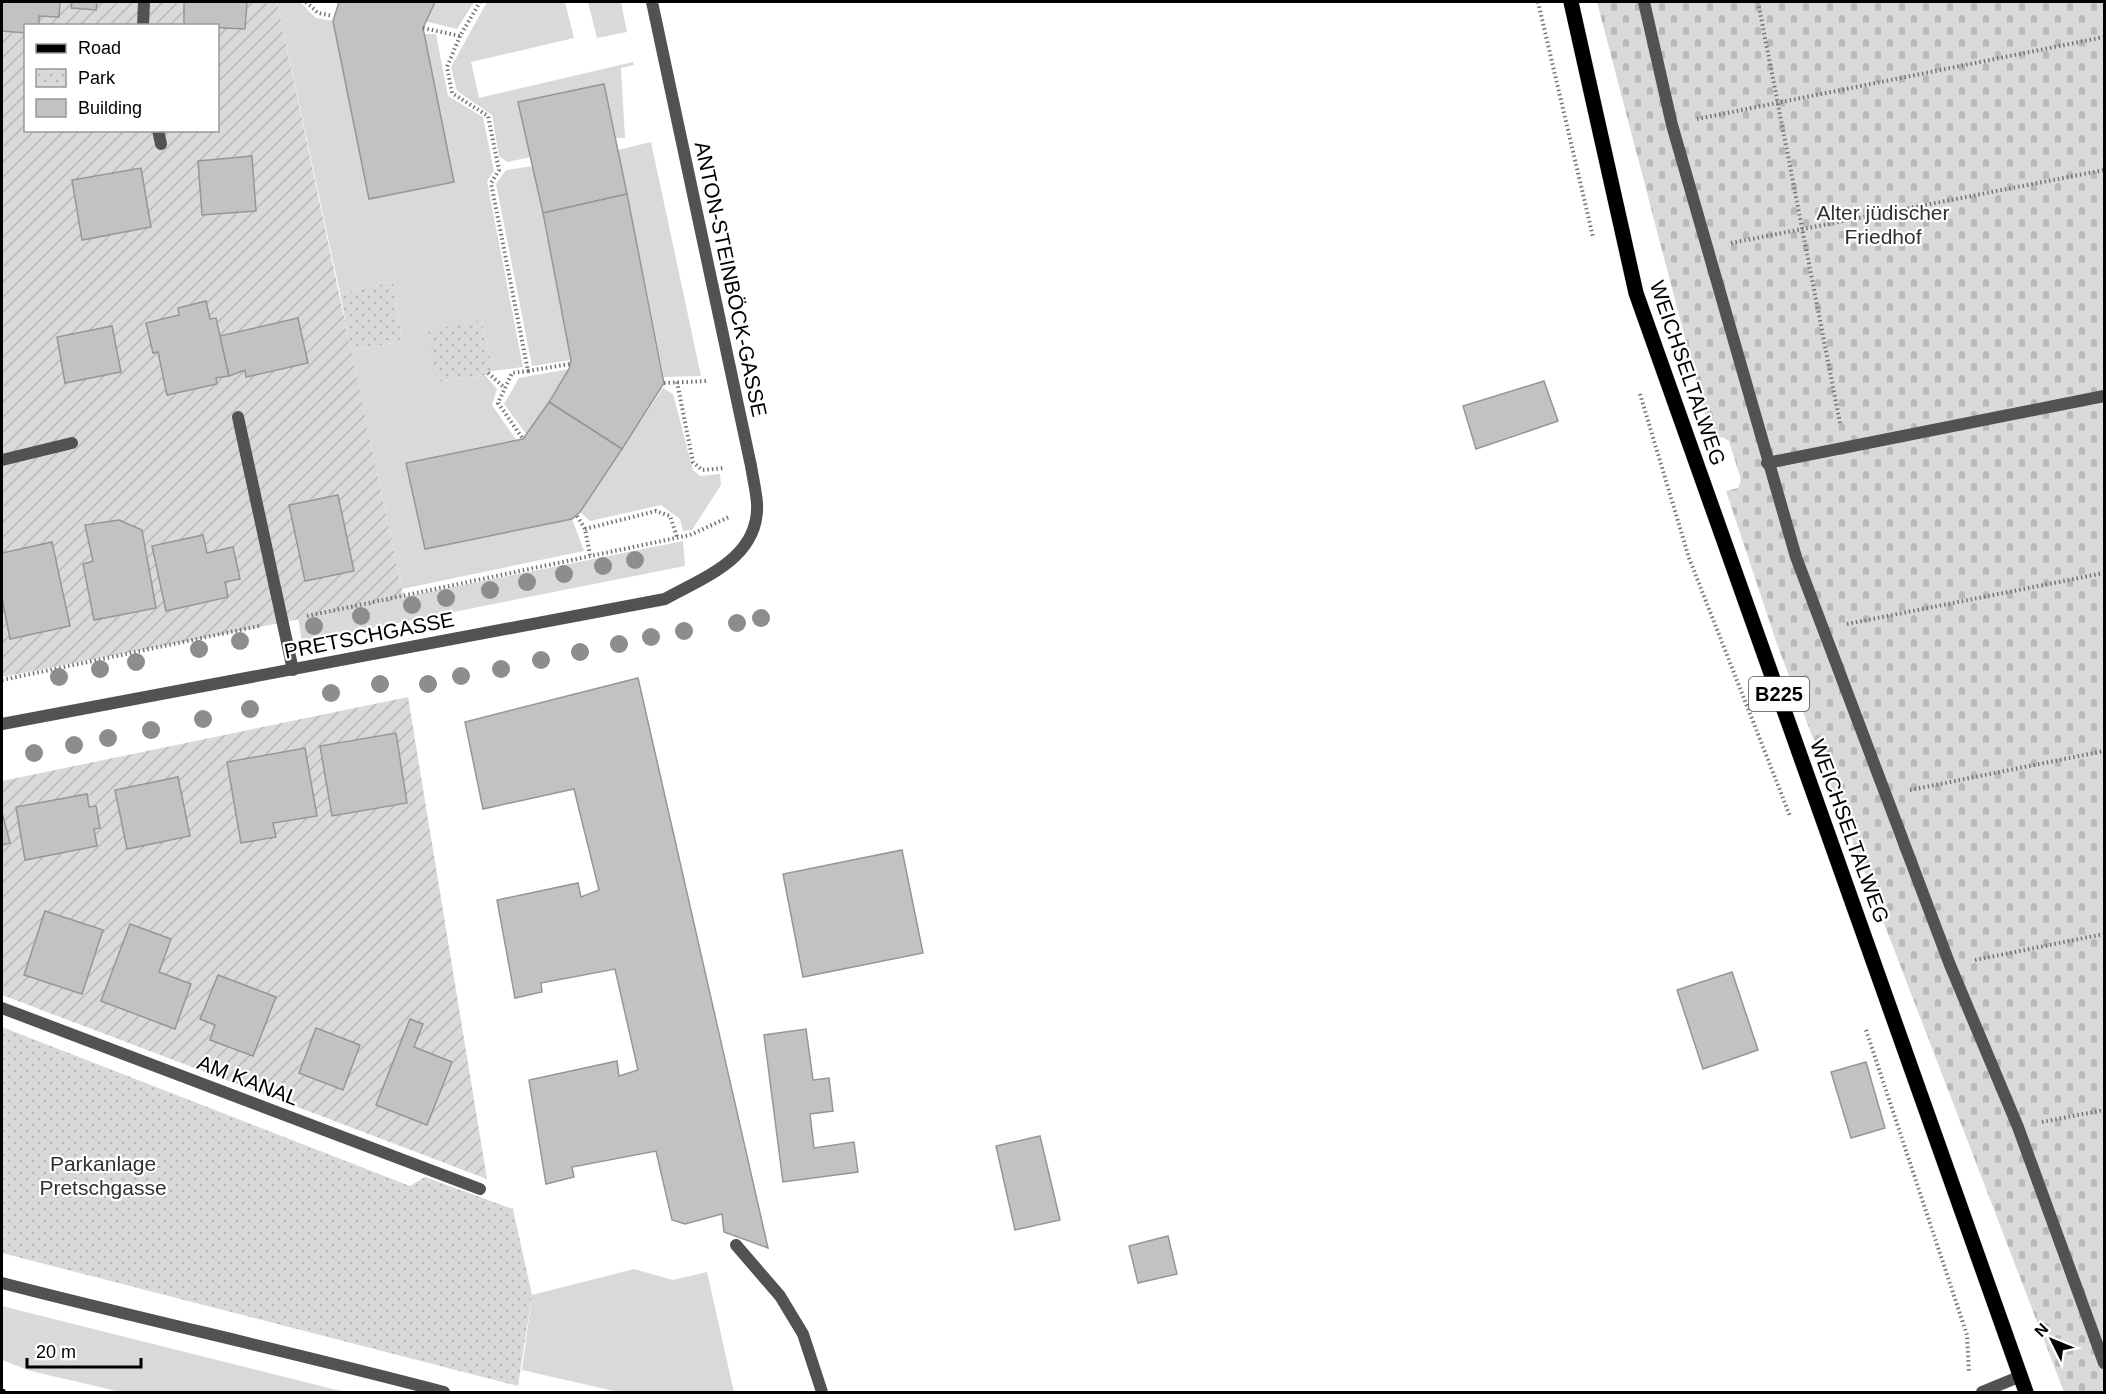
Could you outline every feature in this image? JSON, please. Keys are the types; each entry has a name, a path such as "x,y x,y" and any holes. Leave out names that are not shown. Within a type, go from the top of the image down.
{"main road":[{"name":"WEICHSELTALWEG","path":"1571,2 1636,293 2026,1392"}],"street":[{"path":"143,24 144,2"},
{"name":"ANTON-STEINBÖCK-GASSE","path":"652,2 751,466 757,505 754,531 735,560"},
{"path":"1644,2 1672,124 1767,463 1796,557 1950,965 2018,1127 2104,1363"},
{"path":"158,132 161,144"},
{"path":"1767,463 2104,396"},
{"path":"238,417 292,670"},
{"path":"2,460 72,443"},
{"name":"PRETSCHGASSE","path":"2,724 665,599 735,560"},
{"name":"AM KANAL","path":"2,1008 480,1189"},
{"path":"736,1245 780,1296 802,1334 822,1392"},
{"path":"2,1283 122,1314 323,1360 444,1392"},
{"path":"1982,1392 2022,1376"}],"path":[{"path":"306,2 318,12 333,16"},
{"path":"480,2 460,36 447,67 452,93 488,116 499,170 491,183 528,371"},
{"path":"1758,2 1845,448"},
{"path":"423,28 460,36"},
{"path":"1672,124 2104,37"},
{"path":"1707,249 1802,228 2104,170"},
{"path":"523,439 498,403 512,373 570,364"},
{"path":"488,373 505,388"},
{"path":"664,383 707,381"},
{"path":"677,382 693,462 702,470 751,466"},
{"path":"2,681 690,535 757,505"},
{"path":"585,529 656,511 670,516 677,537"},
{"path":"577,516 585,529 590,555"},
{"path":"1823,628 2104,573"},
{"path":"1886,795 2104,751"},
{"path":"1950,965 2104,934"},
{"path":"2018,1127 2104,1110"}],"green space":[{"path":"2,2 277,2 404,599 2,677"},
{"path":"277,2 300,2 316,18 333,21 369,199 454,181 424,34 436,34 448,96 483,117 494,171 487,181 523,367 492,371 482,320 437,382 485,375 497,389 492,405 517,441 407,464 425,549 572,519 584,551 402,589 351,351 402,341 393,282 340,293"},
{"path":"435,2 474,2 457,29 424,21"},
{"path":"487,2 565,2 574,38 471,62 479,98 633,62 634,65 621,68 625,138 616,138 604,85 531,157 507,162 499,156 492,115 457,91 451,67"},
{"path":"588,2 621,2 627,32 597,38"},
{"name":"Alter jüdischer Friedhof","path":"1597,2 2104,2 2104,1392 2064,1392 1778,647 1726,491 1738,488 1741,480 1729,441 1722,437 1712,441"},
{"path":"651,142 701,376 664,377 618,150"},
{"path":"533,166 571,360 532,366 496,184 506,170"},
{"path":"393,282 402,341 351,351 340,293"},
{"path":"482,320 492,371 485,375 437,382 428,331"},
{"path":"569,369 527,435 504,404 519,378"},
{"path":"663,388 673,394 693,470 700,476 720,474 721,485 692,530 683,531 680,519 661,505 590,521 580,512"},
{"path":"683,541 685,566 302,642 298,618"},
{"path":"408,697 487,1179 2,995 2,781"},
{"name":"Parkanlage Pretschgasse","path":"2,1027 410,1186 425,1177 513,1209 532,1295 518,1386 2,1253"},
{"path":"634,1269 673,1280 707,1272 734,1392 618,1392 522,1370 532,1295"},
{"path":"2,1306 345,1392 121,1392 31,1371 2,1360"}],"building":[{"path":"2,2 60,2 59,17 39,16 39,24 24,24 24,33 2,31"},
{"path":"72,2 97,2 96,10 71,8"},
{"path":"184,2 247,2 245,29 219,28 219,24 184,24"},
{"path":"339,2 435,2 423,28 454,182 369,199 333,21"},
{"path":"604,84 627,194 543,213 518,102"},
{"path":"252,156 256,211 202,215 198,161"},
{"path":"141,168 151,227 82,240 72,180"},
{"path":"627,194 664,383 622,449 549,402 569,369 571,360 543,213"},
{"path":"206,301 210,319 216,318 229,376 216,378 217,384 167,395 158,352 153,353 146,323 179,315 178,308"},
{"path":"298,318 308,363 246,377 245,370 229,376 220,336"},
{"path":"112,326 121,372 65,383 57,337"},
{"path":"1544,381 1558,421 1476,449 1463,406"},
{"path":"549,402 622,449 580,512 572,519 425,549 406,463 523,439"},
{"path":"338,495 354,571 305,581 289,505"},
{"path":"119,520 142,530 156,608 94,620 83,564 93,561 85,525"},
{"path":"203,535 207,553 233,547 240,579 225,582 228,597 166,611 152,546"},
{"path":"52,542 70,626 10,639 2,598 2,553"},
{"path":"638,678 768,1248 724,1232 722,1214 685,1224 672,1220 656,1151 572,1167 574,1177 546,1184 529,1080 617,1061 619,1076 638,1070 615,969 541,983 542,992 515,998 497,900 578,883 581,897 599,890 574,789 483,809 465,722"},
{"path":"396,733 407,803 332,816 320,746"},
{"path":"305,748 317,816 273,823 276,837 241,843 227,762"},
{"path":"178,777 190,836 127,849 115,790"},
{"path":"87,794 89,807 96,806 100,828 94,829 97,846 25,860 16,807"},
{"path":"2,812 10,843 2,845"},
{"path":"902,850 923,953 803,977 783,874"},
{"path":"45,911 103,930 82,994 24,975"},
{"path":"130,924 171,939 159,972 191,984 175,1029 101,1001"},
{"path":"1732,972 1758,1050 1703,1069 1677,990"},
{"path":"218,975 276,997 253,1056 210,1040 215,1025 200,1019"},
{"path":"410,1019 423,1024 414,1047 452,1062 427,1125 376,1105"},
{"path":"316,1028 360,1045 343,1090 299,1073"},
{"path":"806,1029 813,1080 829,1078 833,1111 810,1114 814,1148 854,1142 858,1172 783,1182 764,1035"},
{"path":"1866,1062 1885,1128 1851,1138 1831,1072"},
{"path":"1040,1136 1060,1220 1015,1230 996,1146"},
{"path":"1168,1236 1177,1274 1138,1283 1129,1246"}]}
